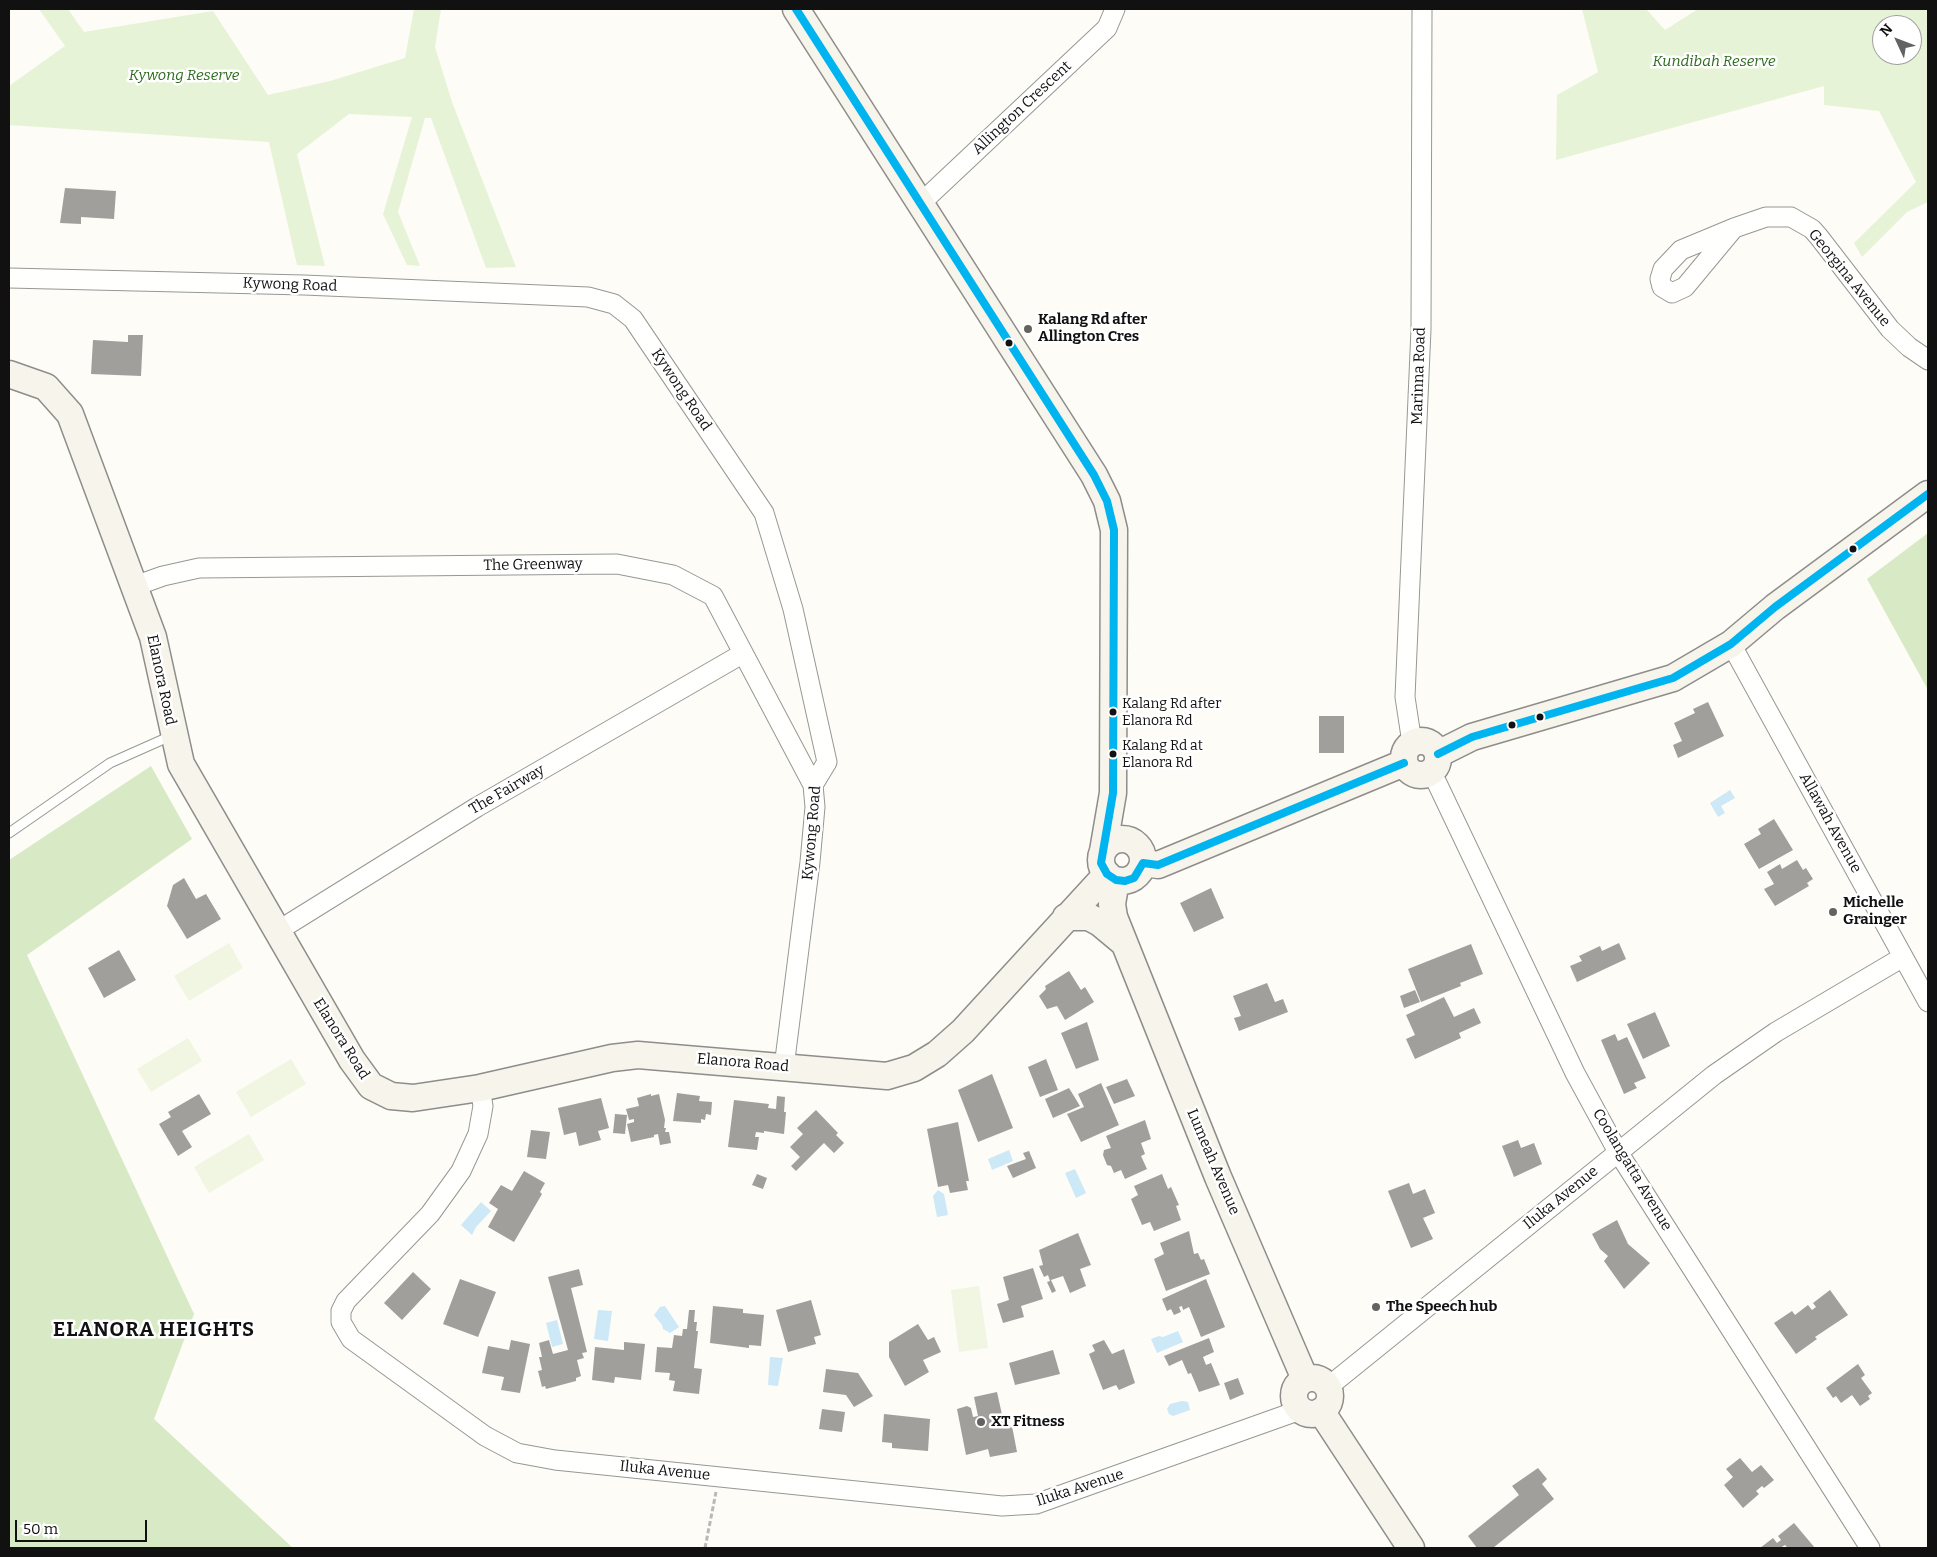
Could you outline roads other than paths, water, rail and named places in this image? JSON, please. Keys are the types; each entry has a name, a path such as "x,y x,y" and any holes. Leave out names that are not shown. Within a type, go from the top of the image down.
{"street":[{"path":"796,9 1094,475 1107,502 1114,530 1113,793 1122,859 1158,865 1408,753 1418,742 1430,744 1434,763 1472,737 1673,678 1731,644 1775,608 1928,494"},
{"name":"Allington Crescent","path":"921,203 1107,28 1114,9"},
{"name":"Marinna Road","path":"1408,753 1405,697 1421,329 1422,9"},
{"name":"Georgina Avenue","path":"1734,228 1766,217 1791,217 1802,222 1819,237 1890,329 1909,347 1928,360"},
{"name":"Kywong Road","path":"9,278 398,289 588,297 614,304 633,319 764,513 793,610 827,762 813,784 815,808 810,862 784,1067"},
{"name":"Elanora Road","path":"9,374 46,387 70,414 153,637 173,735 181,764 276,932 352,1060 371,1086 391,1096 413,1098 480,1088 612,1058 638,1055 887,1076 914,1068 938,1054 963,1031 1066,917 1122,859"},
{"name":"The Greenway","path":"135,586 163,576 198,568 617,564 673,575 713,596 742,654 813,784"},
{"name":"Allawah Avenue","path":"1731,644 1928,1002"},
{"name":"The Fairway","path":"276,932 477,807 742,654"},
{"name":"Coolangatta Avenue","path":"1434,763 1437,782 1575,1073 1618,1152 1870,1548"},
{"name":"Lumeah Avenue","path":"1122,859 1112,904 1114,917 1218,1177 1316,1383"},
{"path":"1066,917 1089,917 1100,923 1124,943"},
{"name":"Iluka Avenue","path":"1316,1383 1618,1152 1714,1075 1776,1032 1904,958"},
{"name":"Iluka Avenue","path":"480,1088 483,1106 478,1134 461,1171 430,1214 346,1301 341,1311 341,1322 350,1339 484,1436 518,1453 555,1460 992,1505 1036,1504 1310,1410"},
{"path":"1316,1383 1330,1398 1325,1408 1310,1410 1411,1548"}],"lane":[{"path":"9,833 110,763 173,735"}],"water":[{"path":"1730,790 1735,798 1721,806 1725,813 1718,817 1710,803"},
{"path":"1009,1150 1013,1161 992,1170 988,1159"},
{"path":"1075,1169 1086,1193 1076,1198 1065,1173"},
{"path":"938,1190 944,1194 948,1215 937,1217 933,1196"},
{"path":"481,1202 491,1211 476,1227 472,1235 461,1225"},
{"path":"665,1306 679,1327 670,1333 663,1329 654,1315 660,1307"},
{"path":"598,1310 612,1311 608,1341 594,1339"},
{"path":"557,1320 563,1344 552,1347 546,1323"},
{"path":"1178,1331 1183,1342 1157,1353 1151,1339"},
{"path":"770,1357 783,1358 778,1386 768,1385"},
{"path":"1182,1401 1188,1402 1190,1410 1173,1416 1169,1414 1167,1409 1170,1404"}],"place":[{"name":"Kalang Rd after Allington Cres","path":"1028,329"},
{"name":"Kalang Rd after Elanora Rd","path":"1113,712"},
{"name":"Kalang Rd at Elanora Rd","path":"1113,754"},
{"name":"Michelle Grainger","path":"1833,912"},
{"name":"The Speech hub","path":"1376,1307"},
{"name":"XT Fitness","path":"981,1422"}],"district":[{"name":"ELANORA HEIGHTS","path":"154,1330"}],"park label":[{"name":"Kundibah Reserve","path":"1714,62"},
{"name":"Kywong Reserve","path":"184,76"}]}
